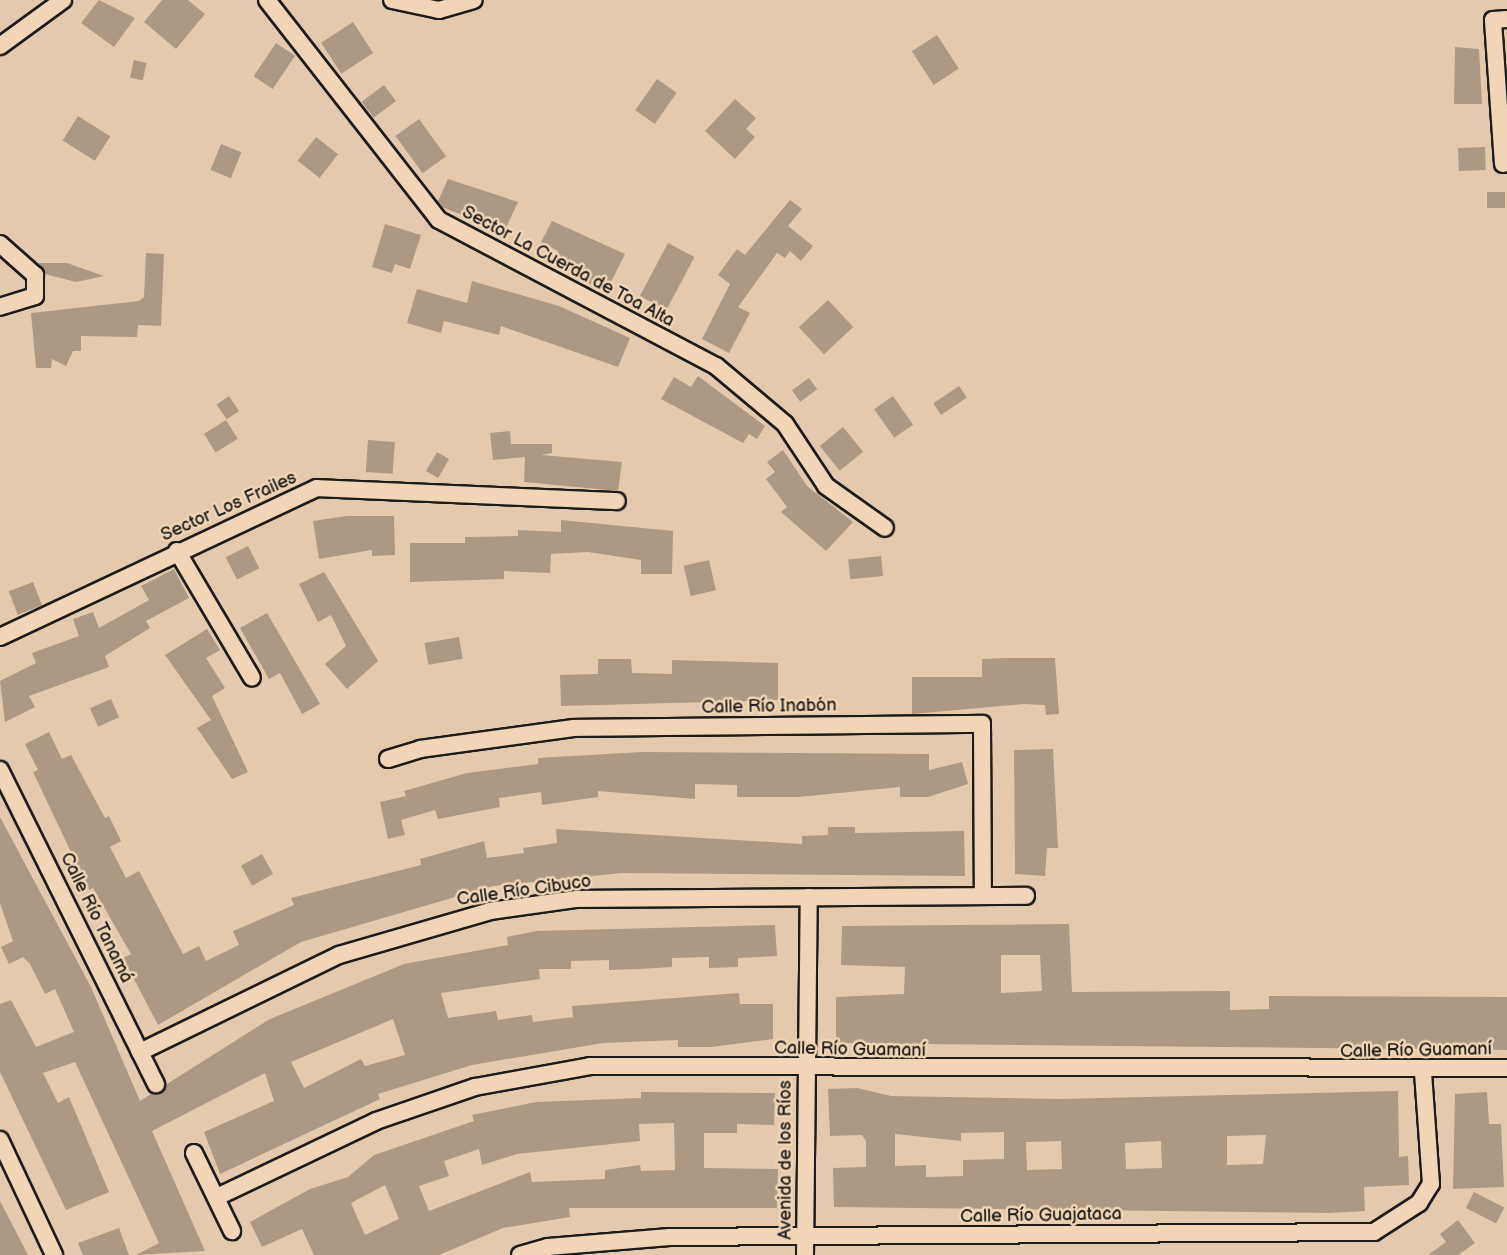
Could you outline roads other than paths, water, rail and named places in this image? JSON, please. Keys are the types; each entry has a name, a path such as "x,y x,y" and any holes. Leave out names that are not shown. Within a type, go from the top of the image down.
{"street":[{"path":"0,46 63,0"},
{"name":"Sector La Cuerda de Toa Alta","path":"267,0 439,220 716,366 785,424 826,486 885,528"},
{"path":"392,0 439,10 474,0"},
{"path":"1503,164 1493,20 1507,19"},
{"path":"0,244 35,275 35,296 0,307"},
{"name":"Sector Los Frailes","path":"0,637 177,551 317,488 617,501"},
{"path":"177,551 252,678"},
{"name":"Calle Río Inabón","path":"388,759 432,747 574,728 982,724 983,896"},
{"name":"Calle Río Tanamá","path":"0,769 156,1084"},
{"name":"Calle Río Cibuco","path":"140,1052 339,955 490,911 577,899 1026,896"},
{"name":"Avenida de los Ríos","path":"805,1255 808,897"},
{"name":"Calle Río Guamaní","path":"217,1197 376,1121 538,1071 627,1065 806,1069 1423,1072 1507,1068"},
{"name":"Calle Río Guajataca","path":"520,1255 611,1239 1374,1232 1427,1195 1431,1184 1423,1072"},
{"path":"0,1140 54,1255"},
{"path":"194,1153 232,1231"}]}
